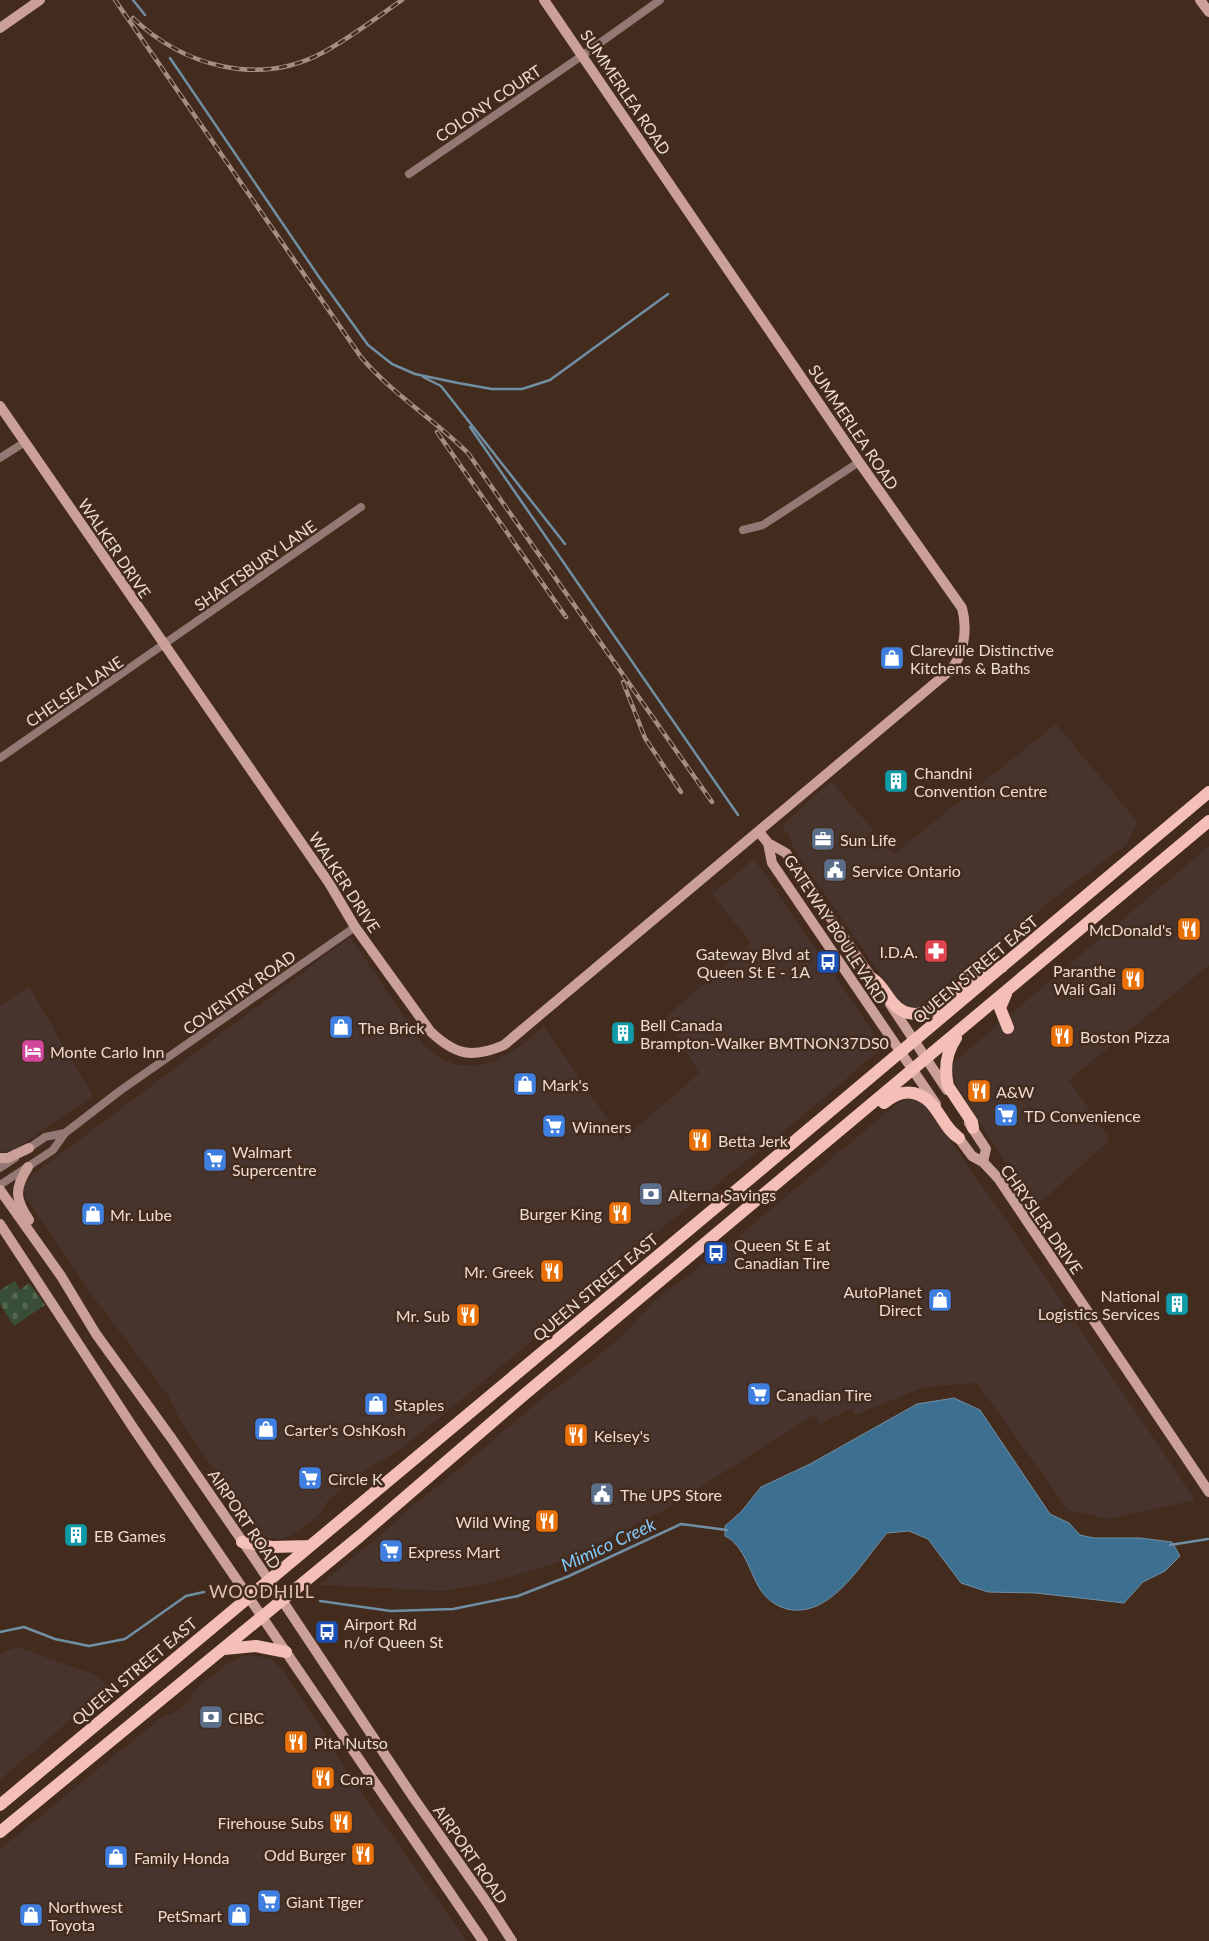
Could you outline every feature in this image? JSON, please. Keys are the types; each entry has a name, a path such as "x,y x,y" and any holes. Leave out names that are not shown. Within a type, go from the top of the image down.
{"main road":[{"name":"QUEEN STREET EAST","path":"0,1805 901,1053 1209,792"},
{"path":"0,1832 224,1650 1209,820"},
{"path":"873,979 878,982 897,1008 904,1012 919,1014 932,1011 939,1006 987,965 1002,967"},
{"path":"980,1014 988,1016 1008,1028 1000,1008 1009,989"},
{"path":"973,1128 972,1122 948,1086 946,1068 948,1052 951,1046 980,1014"},
{"path":"849,1123 859,1124 895,1095 906,1092 929,1100 954,1135 959,1138"},
{"path":"242,1542 272,1547 310,1546"},
{"path":"224,1650 256,1646 286,1652"},
{"path":"16,1819 12,1811 13,1803 33,1786 34,1776"}],"street":[{"path":"0,28 40,0"},
{"name":"SUMMERLEA ROAD","path":"544,0 859,462 962,608 966,621 962,650 955,665 759,832"},
{"name":"COLONY COURT","path":"409,174 583,56 660,0"},
{"path":"1200,0 1209,12"},
{"name":"WALKER DRIVE","path":"0,406 329,883 355,927 430,1031 442,1043 460,1052 474,1054 491,1051 504,1045 759,832"},
{"path":"0,458 25,442"},
{"path":"743,530 763,525 859,462"},
{"name":"SHAFTSBURY LANE","path":"164,646 362,507"},
{"name":"CHELSEA LANE","path":"0,758 164,646"},
{"name":"GATEWAY BOULEVARD","path":"759,832 768,843 786,853 927,1058"},
{"name":"GATEWAY BOULEVARD","path":"768,843 772,863 901,1053"},
{"name":"COVENTRY ROAD","path":"0,1185 53,1150 65,1132 121,1090 355,927"},
{"name":"CHRYSLER DRIVE","path":"901,1053 972,1156 983,1162 998,1178 1209,1492"},
{"name":"CHRYSLER DRIVE","path":"927,1058 986,1149 983,1162"},
{"name":"COVENTRY ROAD","path":"0,1168 45,1137 65,1132"},
{"path":"0,1158 8,1158 29,1148"},
{"path":"28,1167 19,1182 17,1192 18,1201 32,1225 34,1237"},
{"name":"AIRPORT ROAD","path":"0,1190 61,1276 96,1334 269,1580 413,1797 512,1941"},
{"path":"0,1224 113,1398 483,1941"}],"shaded area":[{"path":"1056,724 1138,822 1126,845 1055,897 930,1003 918,1008 900,1003 793,848 790,837 783,828 785,823 831,781 894,854"},
{"path":"1209,846 1209,965 1069,1080 1110,1140 1034,1208 955,1083 952,1072 953,1063"},
{"path":"754,859 880,1042 878,1052 794,1123 667,1224 638,1250 631,1254 621,1255 595,1283 593,1290 403,1447 371,1467 339,1491 326,1503 320,1514 299,1531 280,1539 262,1535 255,1529 180,1420 169,1397 95,1299 28,1201 24,1193 25,1184 31,1176 350,937 423,1044 438,1057 457,1065 478,1066 495,1061 521,1046 544,1026 622,1140 699,1073 665,1017 751,943 712,894"},
{"name":"Monte Carlo Inn","path":"29,986 93,1096 14,1150 0,1152 0,1006"},
{"path":"908,1099 919,1101 927,1107 1038,1266 1195,1500 1109,1519 1068,1510 977,1383 924,1387 856,1415 851,1409 820,1424 814,1415 661,1512 568,1559 488,1584 441,1591 319,1585 549,1393 622,1336 653,1302 721,1251 900,1101"},
{"path":"17,1647 93,1674 109,1687 0,1780 0,1653"},
{"path":"253,1655 271,1659 282,1669 332,1744 343,1766 467,1941 0,1941 0,1849 163,1716 173,1714 190,1700 193,1691 227,1664 243,1656"}],"green space":[{"path":"15,1281 20,1290 29,1283 45,1305 14,1326 0,1304 0,1290"}],"water":[{"path":"954,1398 980,1410 1050,1514 1069,1523 1080,1535 1094,1538 1140,1538 1172,1542 1180,1556 1165,1571 1143,1582 1124,1603 1036,1593 988,1592 961,1583 928,1539 909,1531 887,1533 844,1586 818,1605 803,1610 787,1609 768,1599 762,1593 742,1553 732,1540 725,1536 725,1526 741,1512 761,1487 810,1464 917,1404"}],"waterway":[{"path":"133,0 145,15"},
{"path":"170,58 319,277 368,345 392,364 415,374 458,383 492,389 522,389 550,380 668,294"},
{"path":"423,377 441,386 565,544"},
{"path":"470,427 738,815"},
{"name":"Mimico Creek","path":"320,1601 391,1611 453,1609 518,1596 569,1576 681,1524 727,1530"},
{"name":"Mimico Creek","path":"1170,1545 1208,1539"},
{"name":"Mimico Creek","path":"0,1632 24,1627 55,1639 89,1646 125,1639 186,1596 204,1592"}],"railway":[{"path":"115,0 361,357 386,383 468,453 712,802"},
{"path":"133,18 153,35 198,59 222,66 247,70 272,69 298,63 322,53 402,0"},
{"path":"437,432 566,617"},
{"path":"623,682 645,738 681,792"}],"place":[{"name":"Clareville Distinctive Kitchens & Baths","path":"892,658"},
{"name":"Chandni Convention Centre","path":"896,781"},
{"name":"Sun Life","path":"823,839"},
{"name":"Service Ontario","path":"835,870"},
{"name":"McDonald's","path":"1189,929"},
{"name":"I.D.A.","path":"936,951"},
{"name":"Gateway Blvd at Queen St E - 1A","path":"828,962"},
{"name":"Paranthe Wali Gali","path":"1133,979"},
{"name":"The Brick","path":"341,1027"},
{"name":"Bell Canada Brampton-Walker BMTNON37DS0","path":"623,1033"},
{"name":"Boston Pizza","path":"1062,1036"},
{"name":"Monte Carlo Inn","path":"33,1051"},
{"name":"Mark's","path":"525,1084"},
{"name":"A&W","path":"979,1091"},
{"name":"TD Convenience","path":"1006,1115"},
{"name":"Winners","path":"554,1126"},
{"name":"Betta Jerk","path":"700,1140"},
{"name":"Walmart Supercentre","path":"215,1160"},
{"name":"Alterna Savings","path":"651,1194"},
{"name":"Burger King","path":"620,1213"},
{"name":"Mr. Lube","path":"93,1214"},
{"name":"Queen St E at Canadian Tire","path":"716,1253"},
{"name":"Mr. Greek","path":"552,1271"},
{"name":"AutoPlanet Direct","path":"940,1300"},
{"name":"National Logistics Services","path":"1177,1304"},
{"name":"Mr. Sub","path":"468,1315"},
{"name":"Canadian Tire","path":"759,1394"},
{"name":"Staples","path":"376,1404"},
{"name":"Carter's OshKosh","path":"266,1429"},
{"name":"Kelsey's","path":"576,1435"},
{"name":"Circle K","path":"310,1478"},
{"name":"The UPS Store","path":"602,1494"},
{"name":"Wild Wing","path":"547,1521"},
{"name":"EB Games","path":"76,1535"},
{"name":"Express Mart","path":"391,1551"},
{"name":"Airport Rd n/of Queen St","path":"327,1632"},
{"name":"CIBC","path":"211,1717"},
{"name":"Pita Nutso","path":"296,1742"},
{"name":"Cora","path":"323,1778"},
{"name":"Firehouse Subs","path":"341,1822"},
{"name":"Odd Burger","path":"363,1854"},
{"name":"Family Honda","path":"116,1857"},
{"name":"Giant Tiger","path":"269,1901"},
{"name":"Northwest Toyota","path":"31,1915"},
{"name":"PetSmart","path":"239,1915"}],"district":[{"name":"WOODHILL","path":"262,1591"}]}
